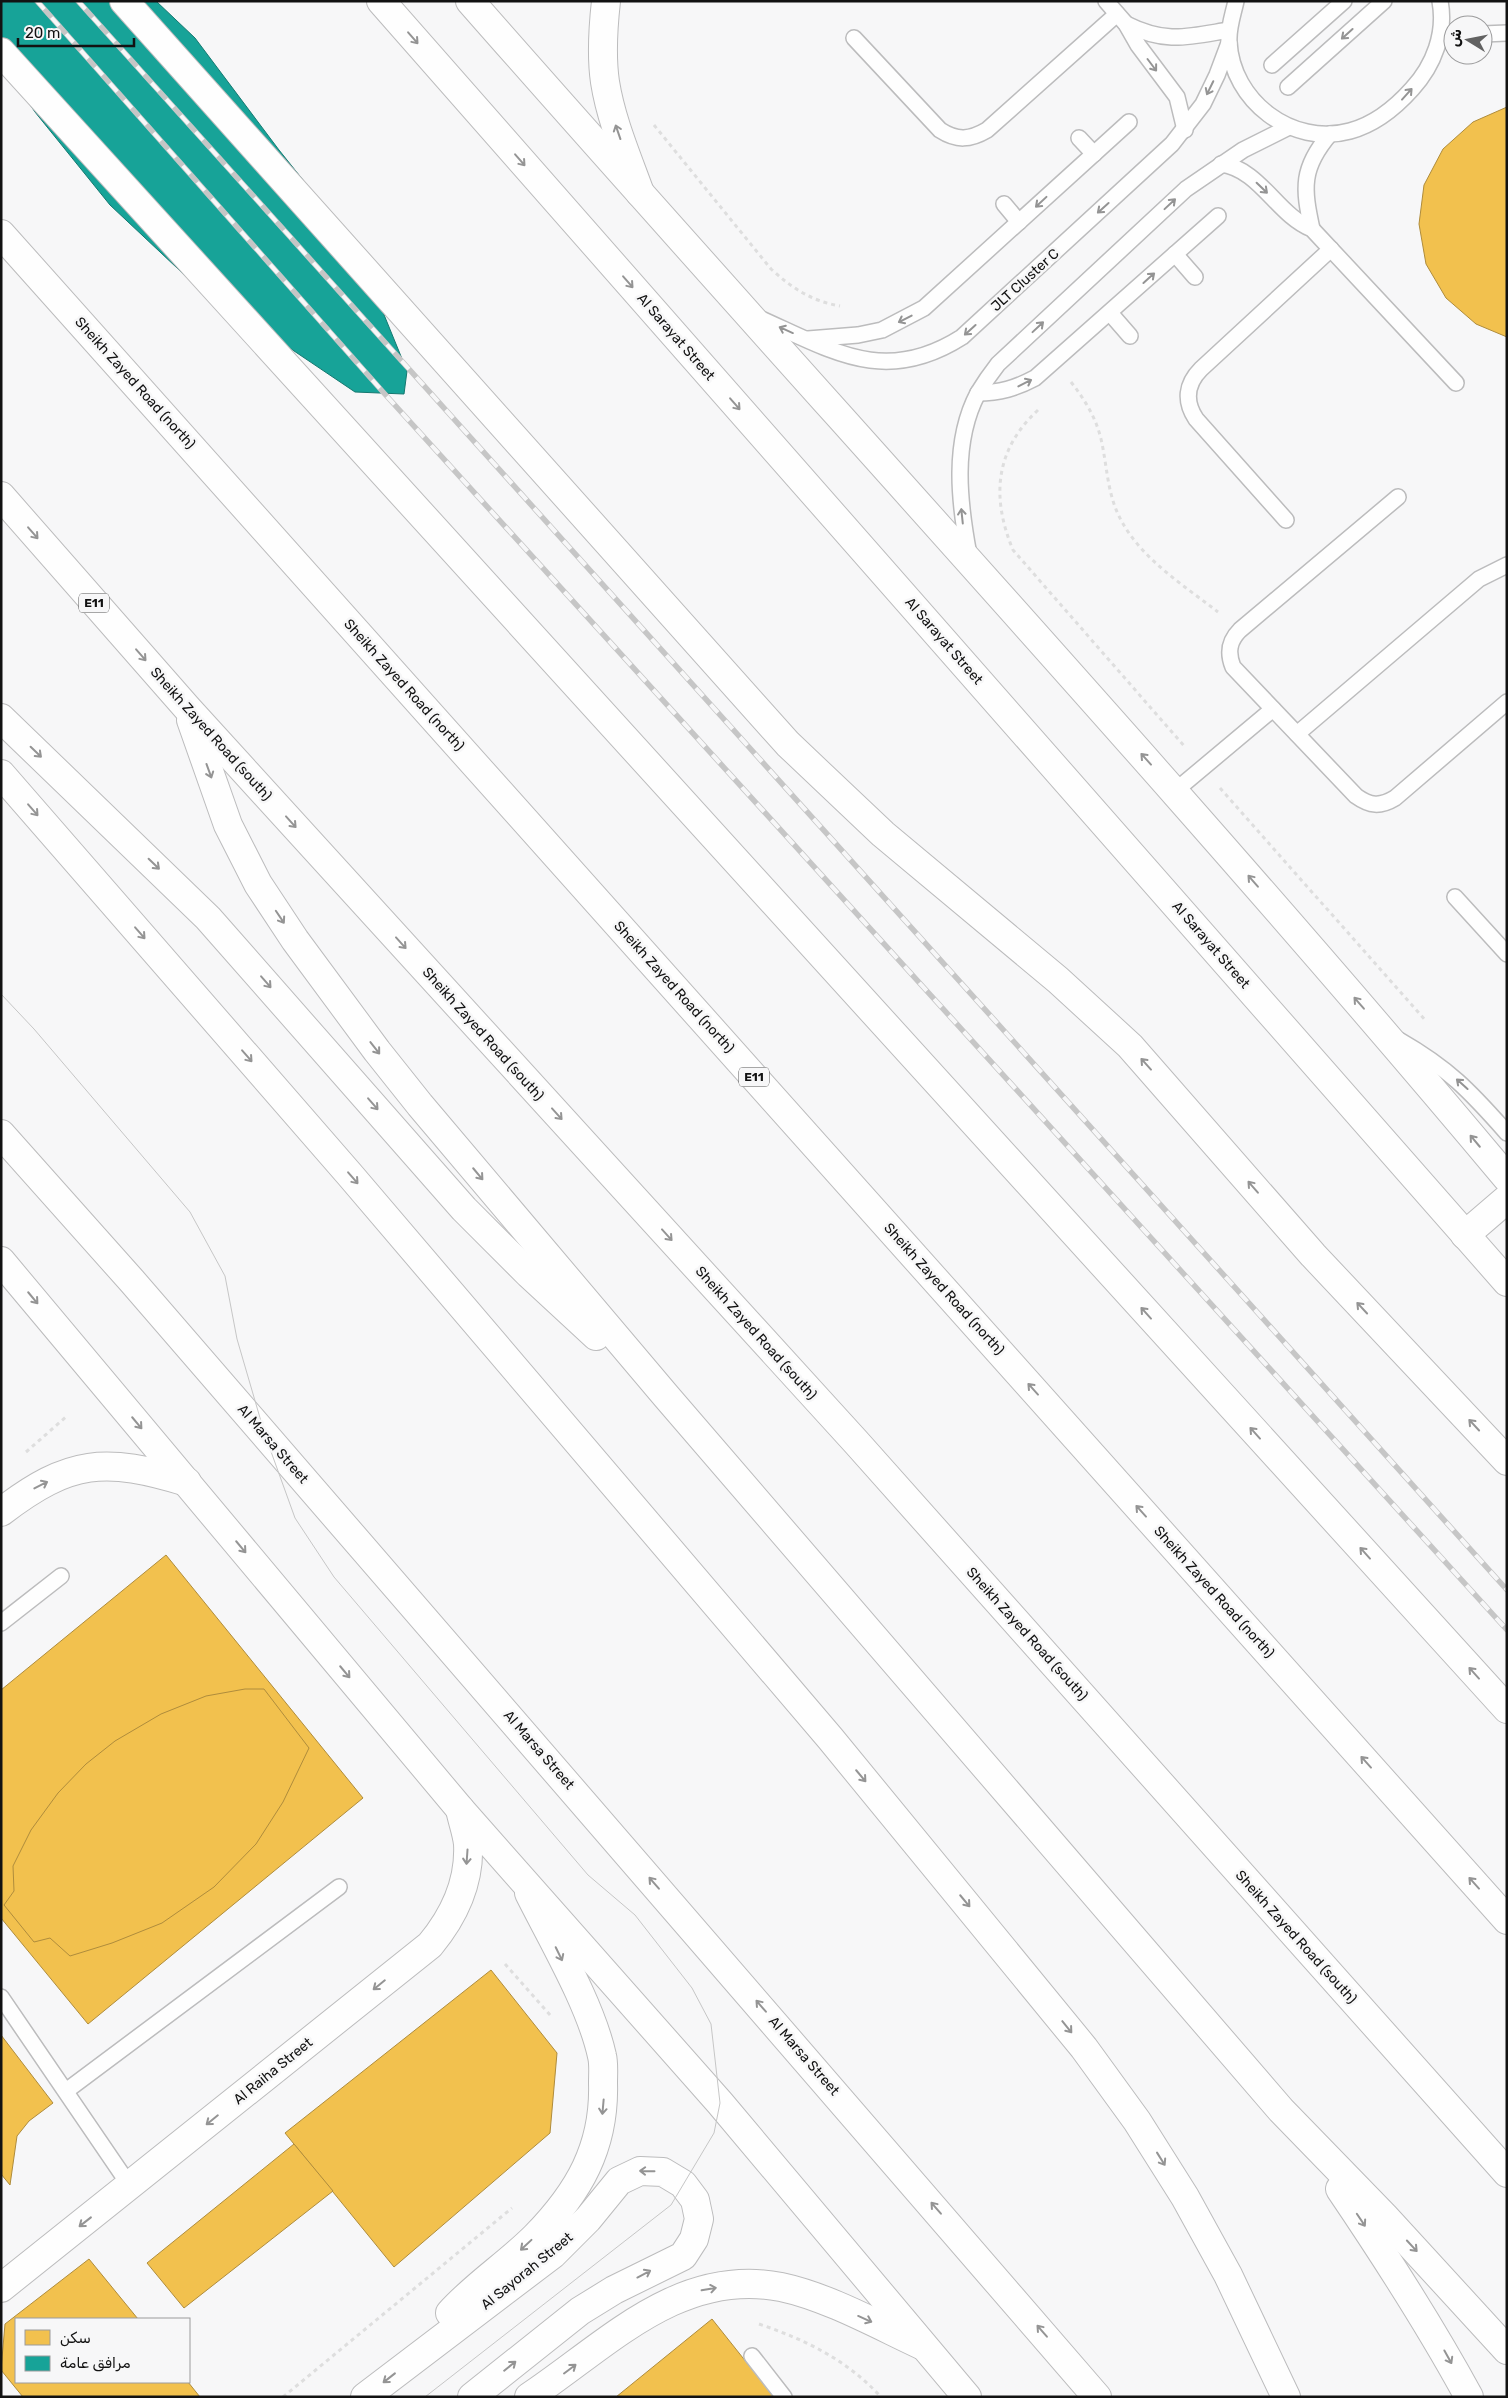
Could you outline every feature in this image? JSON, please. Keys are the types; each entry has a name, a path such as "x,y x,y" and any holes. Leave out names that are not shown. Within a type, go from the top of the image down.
{"main road":[{"path":"124,1 788,744 883,834 1058,980 1130,1046 1313,1255 1507,1461"},
{"name":"Al Sarayat Street","path":"381,1 1507,1282"},
{"path":"470,1 640,195 1174,791 1383,1030 1507,1178"},
{"path":"606,1 602,39 605,83 616,126 640,195"},
{"path":"1,52 1507,1709"},
{"name":"Sheikh Zayed Road (north)","path":"1,234 1507,1920"},
{"name":"Sheikh Zayed Road (south)","path":"1,496 188,709 856,1442 1507,2174"},
{"path":"188,709 228,825 258,884 295,940 420,1105 666,1396 1281,2110 1384,2216 1507,2350"},
{"path":"1,718 208,918 464,1209 529,1274 666,1396"},
{"path":"1,774 350,1175 830,1738 1029,1978 1084,2048 1137,2121 1185,2196 1228,2275 1286,2397"},
{"name":"Al Marsa Street","path":"1,1134 132,1281 1074,2368 1097,2397"},
{"path":"1466,1234 1507,1199"},
{"path":"1,1261 460,1809 720,2103 967,2397"},
{"path":"1,1512 28,1492 68,1471 110,1465 148,1470 187,1482"},
{"name":"Al Raiha Street","path":"1,2288 430,1944 454,1912 466,1878 468,1843 460,1809"},
{"name":"Al Sayorah Street","path":"413,2359 454,2309 535,2237 568,2199 590,2162 601,2130 604,2099 602,2057 590,2017 522,1878"},
{"path":"1281,2110 1340,2188 1394,2269 1445,2353 1469,2397"},
{"name":"Al Sayorah Street","path":"365,2397 553,2254 588,2219 618,2181 640,2171 663,2172 683,2184 695,2200 699,2219 694,2238 683,2256 622,2286 580,2311 472,2397"},
{"path":"530,2397 627,2326 658,2306 697,2291 736,2284 781,2287 816,2298 922,2345"}],"lane":[{"path":"1106,1 1177,97 1185,130"},
{"name":"JLT Cluster C","path":"745,311 807,339 863,360 894,362 923,356 944,348 968,331 1160,157 1185,130 1203,104 1217,74 1229,36 1236,1"},
{"path":"1272,65 1344,1"},
{"path":"1288,87 1384,1"},
{"name":"JLT Cluster C","path":"1440,1 1443,16"},
{"path":"1121,19 1145,34 1168,38 1229,36"},
{"path":"854,38 940,130 951,137 964,139 976,137 987,130 1121,19"},
{"path":"1493,34 1507,33"},
{"name":"JLT Cluster C","path":"1229,36 1234,70 1247,94 1265,113 1289,127 1309,133 1330,134 1350,131 1369,124 1395,108 1419,81 1443,42"},
{"path":"807,339 858,335 882,330 905,320 941,294 1128,122"},
{"path":"970,564 959,488 961,451 970,414 978,393 998,364 1186,189 1221,164 1289,127"},
{"path":"1312,229 1304,196 1306,179 1318,148 1330,134"},
{"path":"1079,138 1094,154"},
{"path":"1221,164 1231,166 1248,175 1296,220 1312,229 1456,383"},
{"path":"1004,204 1020,222"},
{"path":"978,393 994,393 1016,388 1035,378 1218,216"},
{"path":"1286,520 1196,419 1190,410 1188,387 1193,377 1201,368 1331,249"},
{"path":"1175,254 1195,277"},
{"path":"1110,313 1130,336"},
{"path":"1398,497 1233,637 1229,652 1233,667 1356,796 1365,803 1375,805 1386,803 1395,798 1507,702"},
{"path":"1297,734 1479,580 1507,566"},
{"path":"1174,791 1273,709"},
{"path":"1455,897 1507,954"},
{"path":"1383,1030 1434,1060 1452,1074 1470,1091 1507,1133"},
{"path":"1,1623 61,1576"},
{"path":"66,2092 339,1887"},
{"path":"1,1997 130,2186"},
{"path":"752,2356 784,2397"}],"path":[{"path":"20,1457 67,1416"},
{"path":"505,1964 557,2023"},
{"path":"283,2397 520,2202"},
{"path":"759,2324 791,2335 821,2349 849,2367 881,2397"}],"building: سكن":[{"path":"1507,107 1507,337 1476,324 1446,298 1426,264 1419,224 1424,185 1443,149 1473,122"},
{"path":"166,1555 363,1798 88,2024 1,1918 1,1690"},
{"path":"245,1689 264,1689 309,1748 283,1802 256,1844 214,1887 162,1923 112,1943 70,1956 50,1938 34,1942 4,1905 14,1891 13,1866 31,1830 58,1793 86,1764 115,1741 161,1714 206,1696"},
{"path":"491,1970 557,2053 550,2133 394,2267 285,2133"},
{"path":"1,2035 53,2103 29,2121 17,2136 10,2185 1,2174"},
{"path":"294,2144 333,2191 184,2308 147,2263"},
{"path":"89,2259 137,2318 15,2318 15,2383 189,2383 200,2397 23,2397 1,2370 5,2324"},
{"path":"712,2319 774,2397 616,2397"}],"building: مرافق عامة":[{"path":"1,1 156,1 195,38 279,150 331,215 369,278 407,371 404,394 355,392 193,283 110,205 35,112 3,65 1,61"}],"tram line":[{"path":"1,994 34,1029 190,1212 225,1276 237,1339 265,1435 295,1518 334,1577 588,1875 635,1915 692,1988 711,2024 720,2103 714,2133 671,2205 425,2397"}],"railway":[{"path":"37,1 383,392 1507,1630"},
{"path":"78,1 1507,1590"}]}
